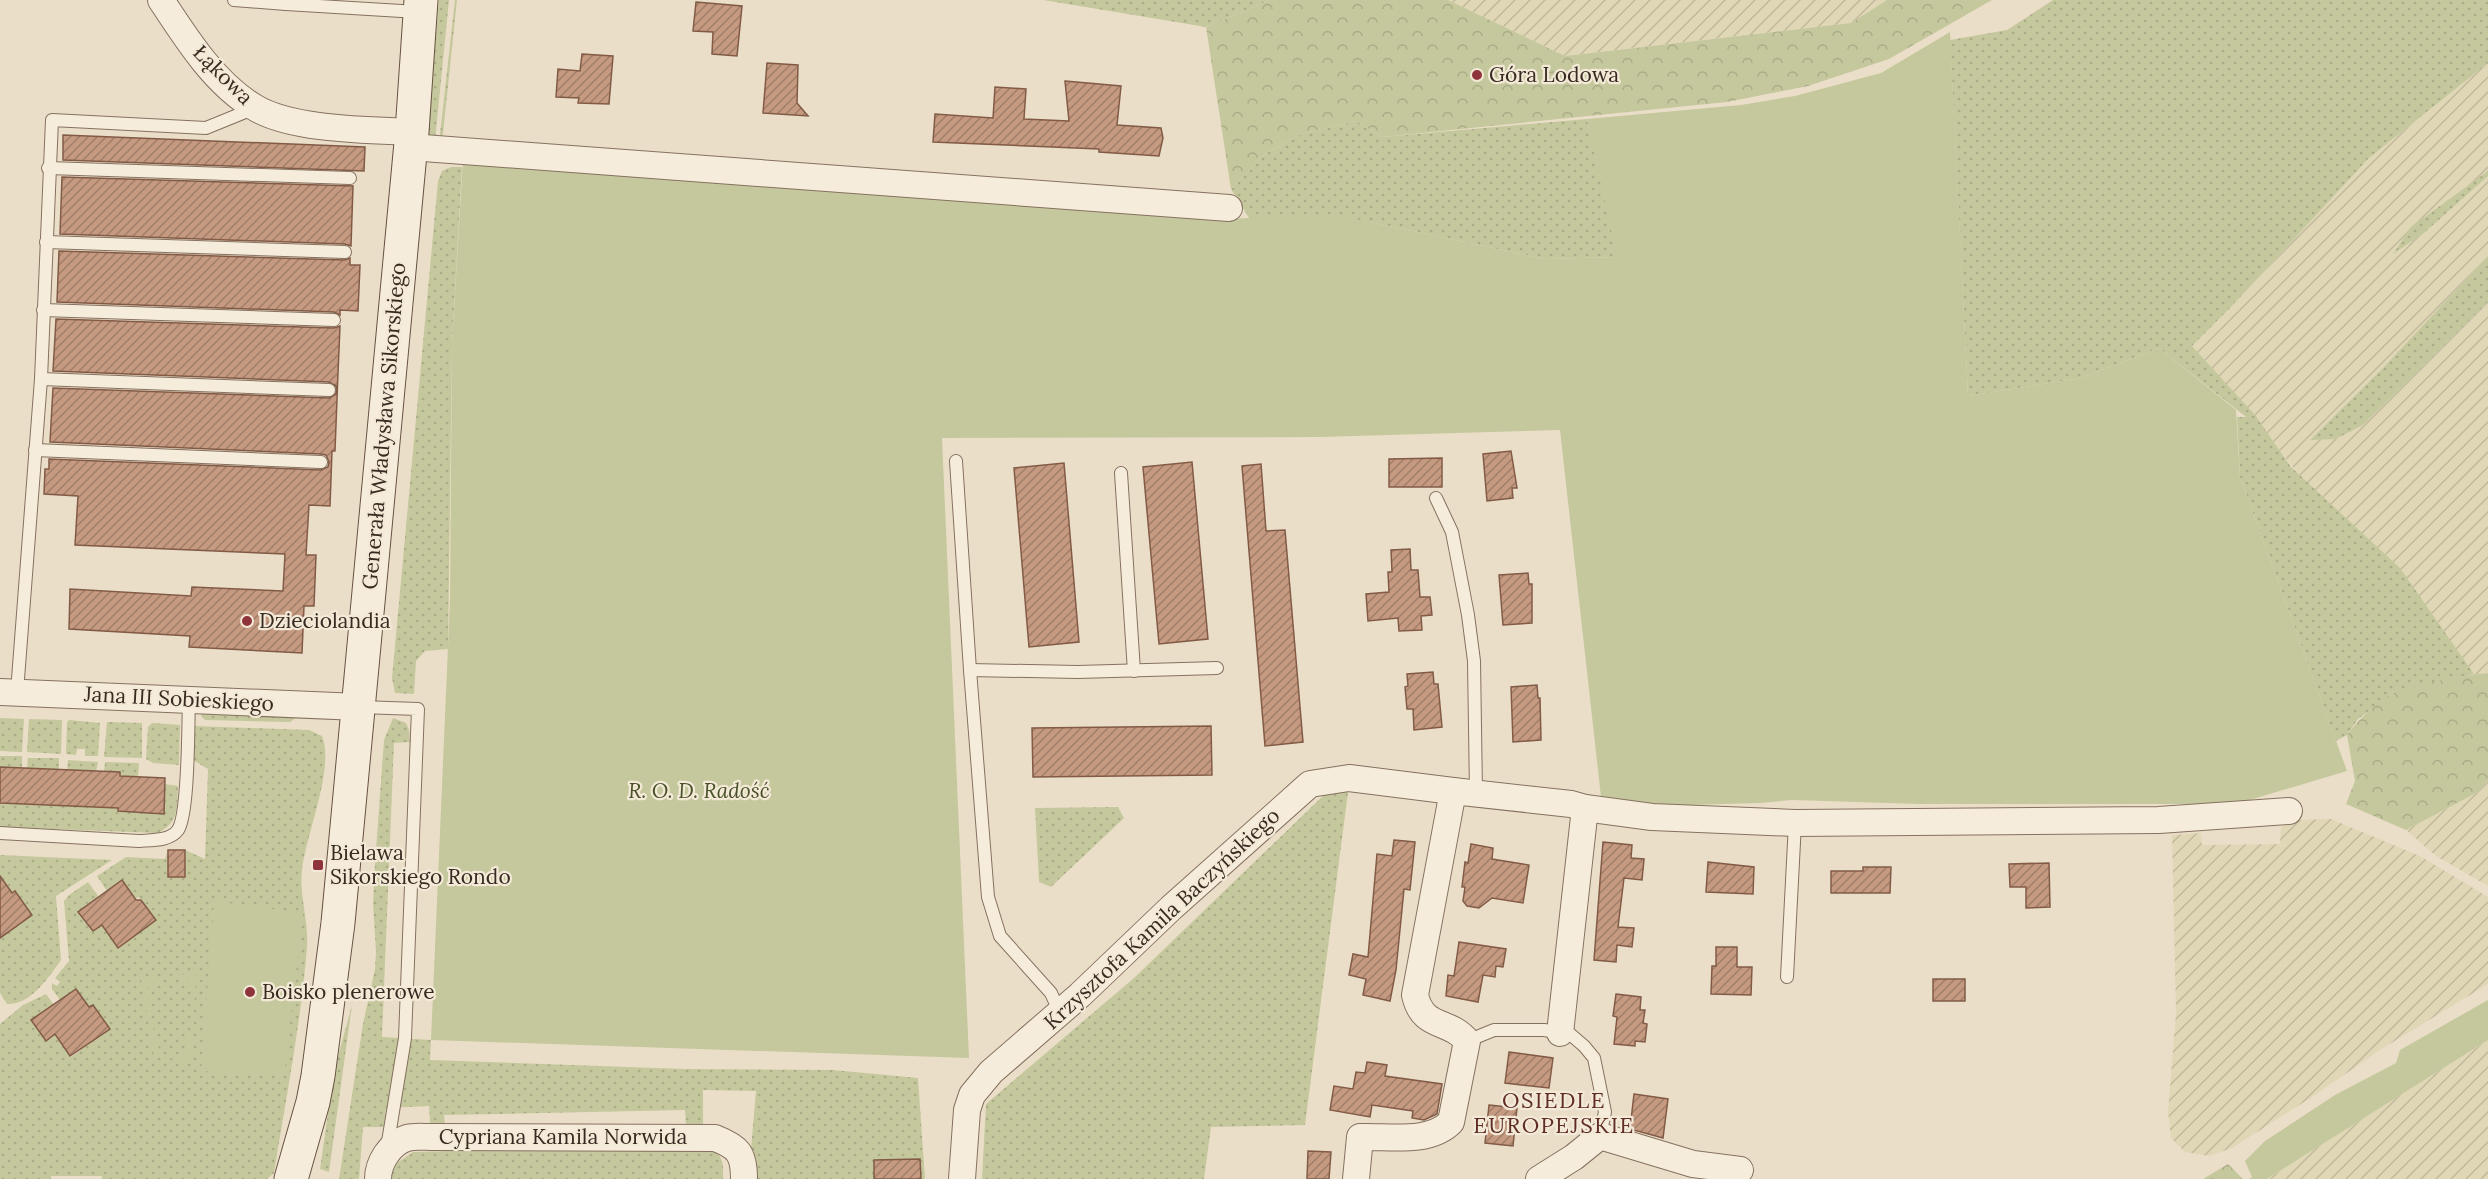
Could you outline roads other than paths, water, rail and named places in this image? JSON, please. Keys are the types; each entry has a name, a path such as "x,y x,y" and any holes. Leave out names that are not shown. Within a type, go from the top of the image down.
{"main road":[{"name":"Generała Władysława Sikorskiego","path":"309,1179 313,1102 338,923 359,707 411,140 421,6"},
{"name":"Generała Władysława Sikorskiego","path":"291,1179 313,1102"}],"street":[{"name":"Łąkowa","path":"161,0 206,62 240,98 255,108 276,117 305,124 411,140 1228,208"},
{"name":"Jana III Sobieskiego","path":"8,692 359,707"},
{"name":"Krzysztofa Kamila Baczyńskiego","path":"962,1179 967,1110 972,1095 991,1072 1310,784 1349,778 1571,804 1652,817 1795,823 2158,820 2289,811"},
{"path":"1356,1179 1360,1137 1429,1136 1442,1131 1451,1122 1467,1041 1461,1033 1425,1017 1418,1006 1415,995 1465,792"},
{"path":"1560,1033 1585,808"},
{"path":"1539,1179 1574,1157 1600,1136 1693,1164 1740,1170"},
{"name":"Cypriana Kamila Norwida","path":"387,1154 406,1138 703,1137 731,1144 740,1153 744,1167 744,1179"},
{"path":"378,1179 378,1171 387,1154"}],"lane":[{"path":"234,0 421,6"},
{"path":"8,692 41,379 48,168 52,120 206,128 255,108"},
{"path":"48,168 350,178"},
{"path":"46,242 345,252"},
{"path":"43,310 334,320"},
{"path":"41,379 329,390"},
{"path":"34,450 321,462"},
{"path":"956,461 988,897 1000,936 1051,993 1059,1013"},
{"path":"1121,473 1134,671"},
{"path":"1436,498 1452,532 1468,615 1474,662 1465,792"},
{"path":"970,670 1134,671 1217,668"},
{"path":"0,833 140,841 159,840 178,831 185,804 189,700"},
{"path":"359,707 418,709 405,1038 388,1133 387,1154"},
{"path":"1787,977 1795,823"},
{"path":"1467,1041 1494,1030 1516,1029 1570,1034 1594,1058 1605,1112 1600,1136"}],"place":[{"name":"Góra Lodowa","path":"1477,75"},
{"name":"Dzieciolandia","path":"247,621"},
{"name":"Bielawa Sikorskiego Rondo","path":"318,865"},
{"name":"Boisko plenerowe","path":"250,992"}],"district":[{"name":"OSIEDLE EUROPEJSKIE","path":"1554,1112"}],"park label":[{"name":"R. O. D. Radość","path":"699,791"}]}
